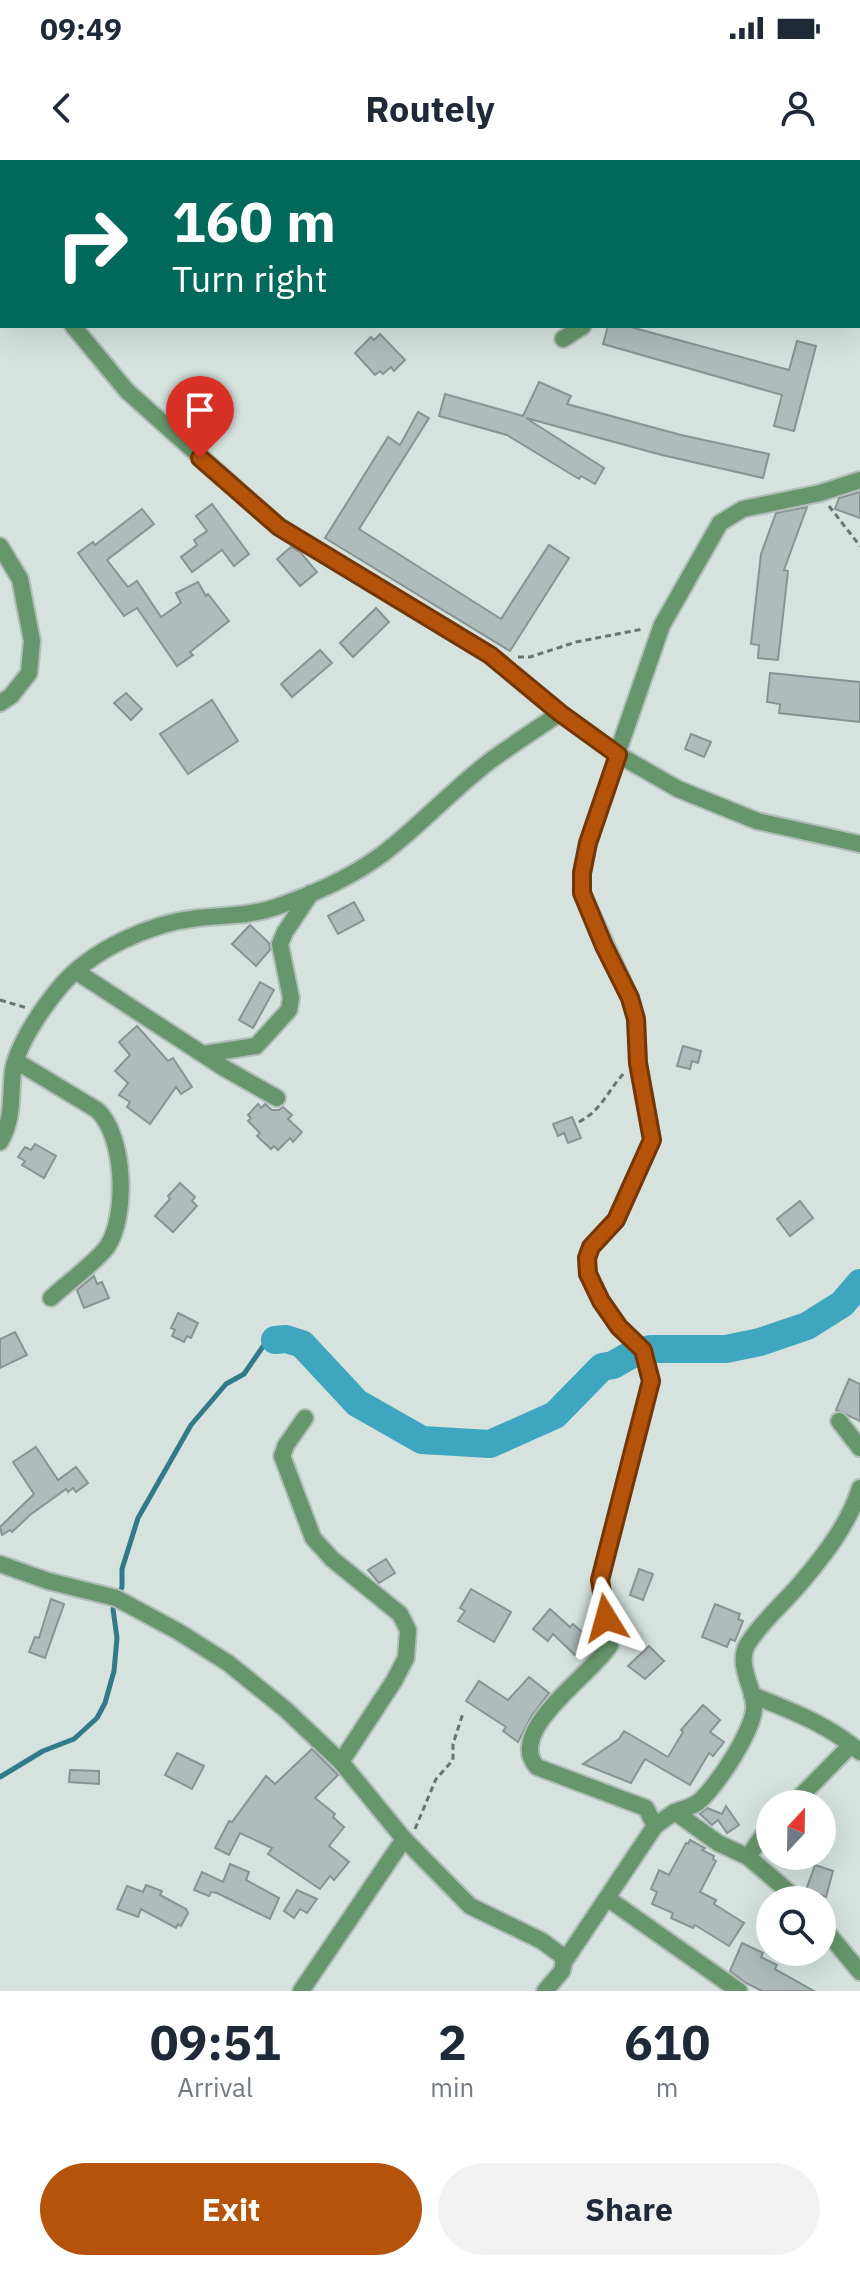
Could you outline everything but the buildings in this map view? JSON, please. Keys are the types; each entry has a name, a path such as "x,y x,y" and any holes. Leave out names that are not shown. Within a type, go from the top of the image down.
{"street":[{"path":"75,328 127,391 279,527 490,655 560,713 618,754 678,789 757,821 860,844"},
{"path":"563,339 580,328"},
{"path":"655,1826 646,1808 537,1767 529,1750 537,1728 555,1703 610,1645 600,1580 651,1381 643,1350 619,1327 601,1301 588,1274 587,1258 591,1247 616,1220 652,1140 638,1063 636,1019 630,998 582,893 582,873 588,843 662,625 720,523 743,509 820,493 860,480"},
{"path":"0,546 20,579 32,641 29,673 11,696 0,703"},
{"path":"0,1142 8,1128 16,1061 24,1041 61,986 77,972 117,943 156,926 197,918 243,915 275,907 327,887 392,847 489,762 560,713"},
{"path":"204,1054 256,1046 289,1010 291,998 280,944 312,892"},
{"path":"77,972 277,1098"},
{"path":"16,1061 108,1119 114,1134 122,1181 114,1233 107,1248 51,1298"},
{"path":"305,1418 282,1456 313,1538 332,1559 400,1614 408,1630 406,1658 341,1762"},
{"path":"839,1421 860,1448"},
{"path":"545,1991 562,1971 564,1962 655,1826 675,1812 698,1803 730,1763 754,1713 743,1661 745,1649 762,1623 799,1586 841,1531 856,1503 860,1488"},
{"path":"0,1564 48,1581 116,1598 228,1663 285,1709 341,1762 406,1841 470,1906 542,1941 561,1955 564,1962"},
{"path":"752,1695 818,1722 856,1749 809,1790"},
{"path":"675,1812 718,1843 748,1857 782,1886"},
{"path":"301,1991 406,1841"},
{"path":"748,1857 756,1845"},
{"path":"607,1898 739,1991"},
{"path":"836,1942 858,1966"}],"path":[{"path":"820,493 860,546"},
{"path":"516,657 530,657 576,642 662,625"},
{"path":"0,1000 43,1013"},
{"path":"579,1122 607,1099 619,1079 638,1063"},
{"path":"406,1841 436,1779 453,1760 454,1739 463,1713"}],"waterway":[{"path":"275,1340 286,1339 302,1344 357,1403 422,1440 490,1444 555,1415 602,1367 613,1365 634,1353 650,1349 726,1349 760,1342 807,1326 842,1304 860,1283"},
{"path":"0,1777 43,1751 74,1739 97,1718 105,1703 114,1671 117,1638 113,1609 122,1587 122,1569 138,1518 191,1425 226,1384 244,1374 264,1345 275,1340"}],"route":[{"path":"200,458 279,527 490,655 560,713 618,755 588,843 582,893 630,998 636,1019 638,1063 652,1140 616,1220 591,1247 587,1258 588,1274 601,1301 619,1327 643,1350 651,1381 600,1580 606,1618"}]}
